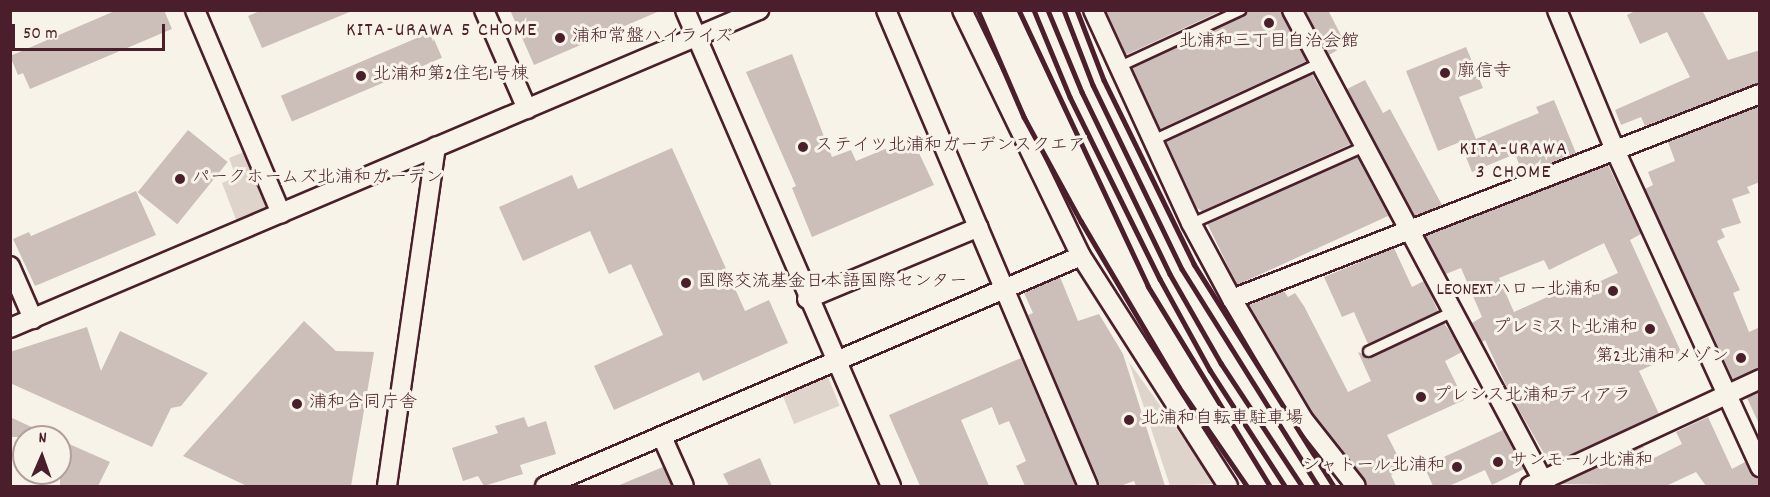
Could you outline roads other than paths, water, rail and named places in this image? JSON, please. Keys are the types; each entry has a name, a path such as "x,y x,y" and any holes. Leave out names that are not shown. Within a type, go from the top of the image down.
{"street":[{"path":"195,10 281,214"},
{"path":"484,10 527,109"},
{"path":"685,10 807,299 891,486"},
{"path":"10,328 759,10"},
{"path":"886,10 1088,486"},
{"path":"962,10 1081,256 1228,486"},
{"path":"1093,10 1116,67 1191,223 1232,299 1303,418 1356,486"},
{"path":"1292,10 1539,484 1760,379"},
{"path":"1557,10 1615,150 1725,396 1760,467"},
{"path":"1232,299 1760,94"},
{"path":"387,486 436,147"},
{"path":"807,299 979,227"},
{"path":"545,486 663,439 836,360 1006,290 1081,256"},
{"path":"10,266 33,319"},
{"path":"663,439 684,486"}],"lane":[{"path":"1116,67 1240,10"},
{"path":"1152,140 1319,63"},
{"path":"1191,223 1362,147"},
{"path":"1368,351 1451,312"}],"railway":[{"path":"978,10 1024,117 1081,221 1179,387 1247,486"},
{"path":"1019,10 1148,286 1270,486"},
{"path":"1034,10 1070,97 1160,279 1210,370 1285,486"},
{"path":"1048,10 1082,92 1170,274 1221,363 1302,486"},
{"path":"1064,10 1093,85 1182,269 1318,486"},
{"path":"1077,10 1104,80 1194,264 1334,486"}],"place":[{"name":"北浦和三丁目自治会館","path":"1269,23"},
{"name":"浦和常盤ハイライズ","path":"560,38"},
{"name":"廓信寺","path":"1445,73"},
{"name":"北浦和第2住宅1号棟","path":"361,76"},
{"name":"ステイツ北浦和ガーデンスクエア","path":"803,147"},
{"name":"パークホームズ北浦和ガーデン","path":"180,179"},
{"name":"国際交流基金日本語国際センター","path":"686,283"},
{"name":"LEONEXTハロー北浦和","path":"1613,291"},
{"name":"プレミスト北浦和","path":"1650,329"},
{"name":"第2北浦和メゾン","path":"1741,358"},
{"name":"プレシス北浦和ディアラ","path":"1421,397"},
{"name":"浦和合同庁舎","path":"297,404"},
{"name":"北浦和自転車駐車場","path":"1129,420"},
{"name":"サンモール北浦和","path":"1498,462"},
{"name":"シャトール北浦和","path":"1457,467"}],"district":[{"name":"KITA-URAWA 5 CHOME","path":"442,31"},
{"name":"KITA-URAWA 3 CHOME","path":"1514,162"}]}
